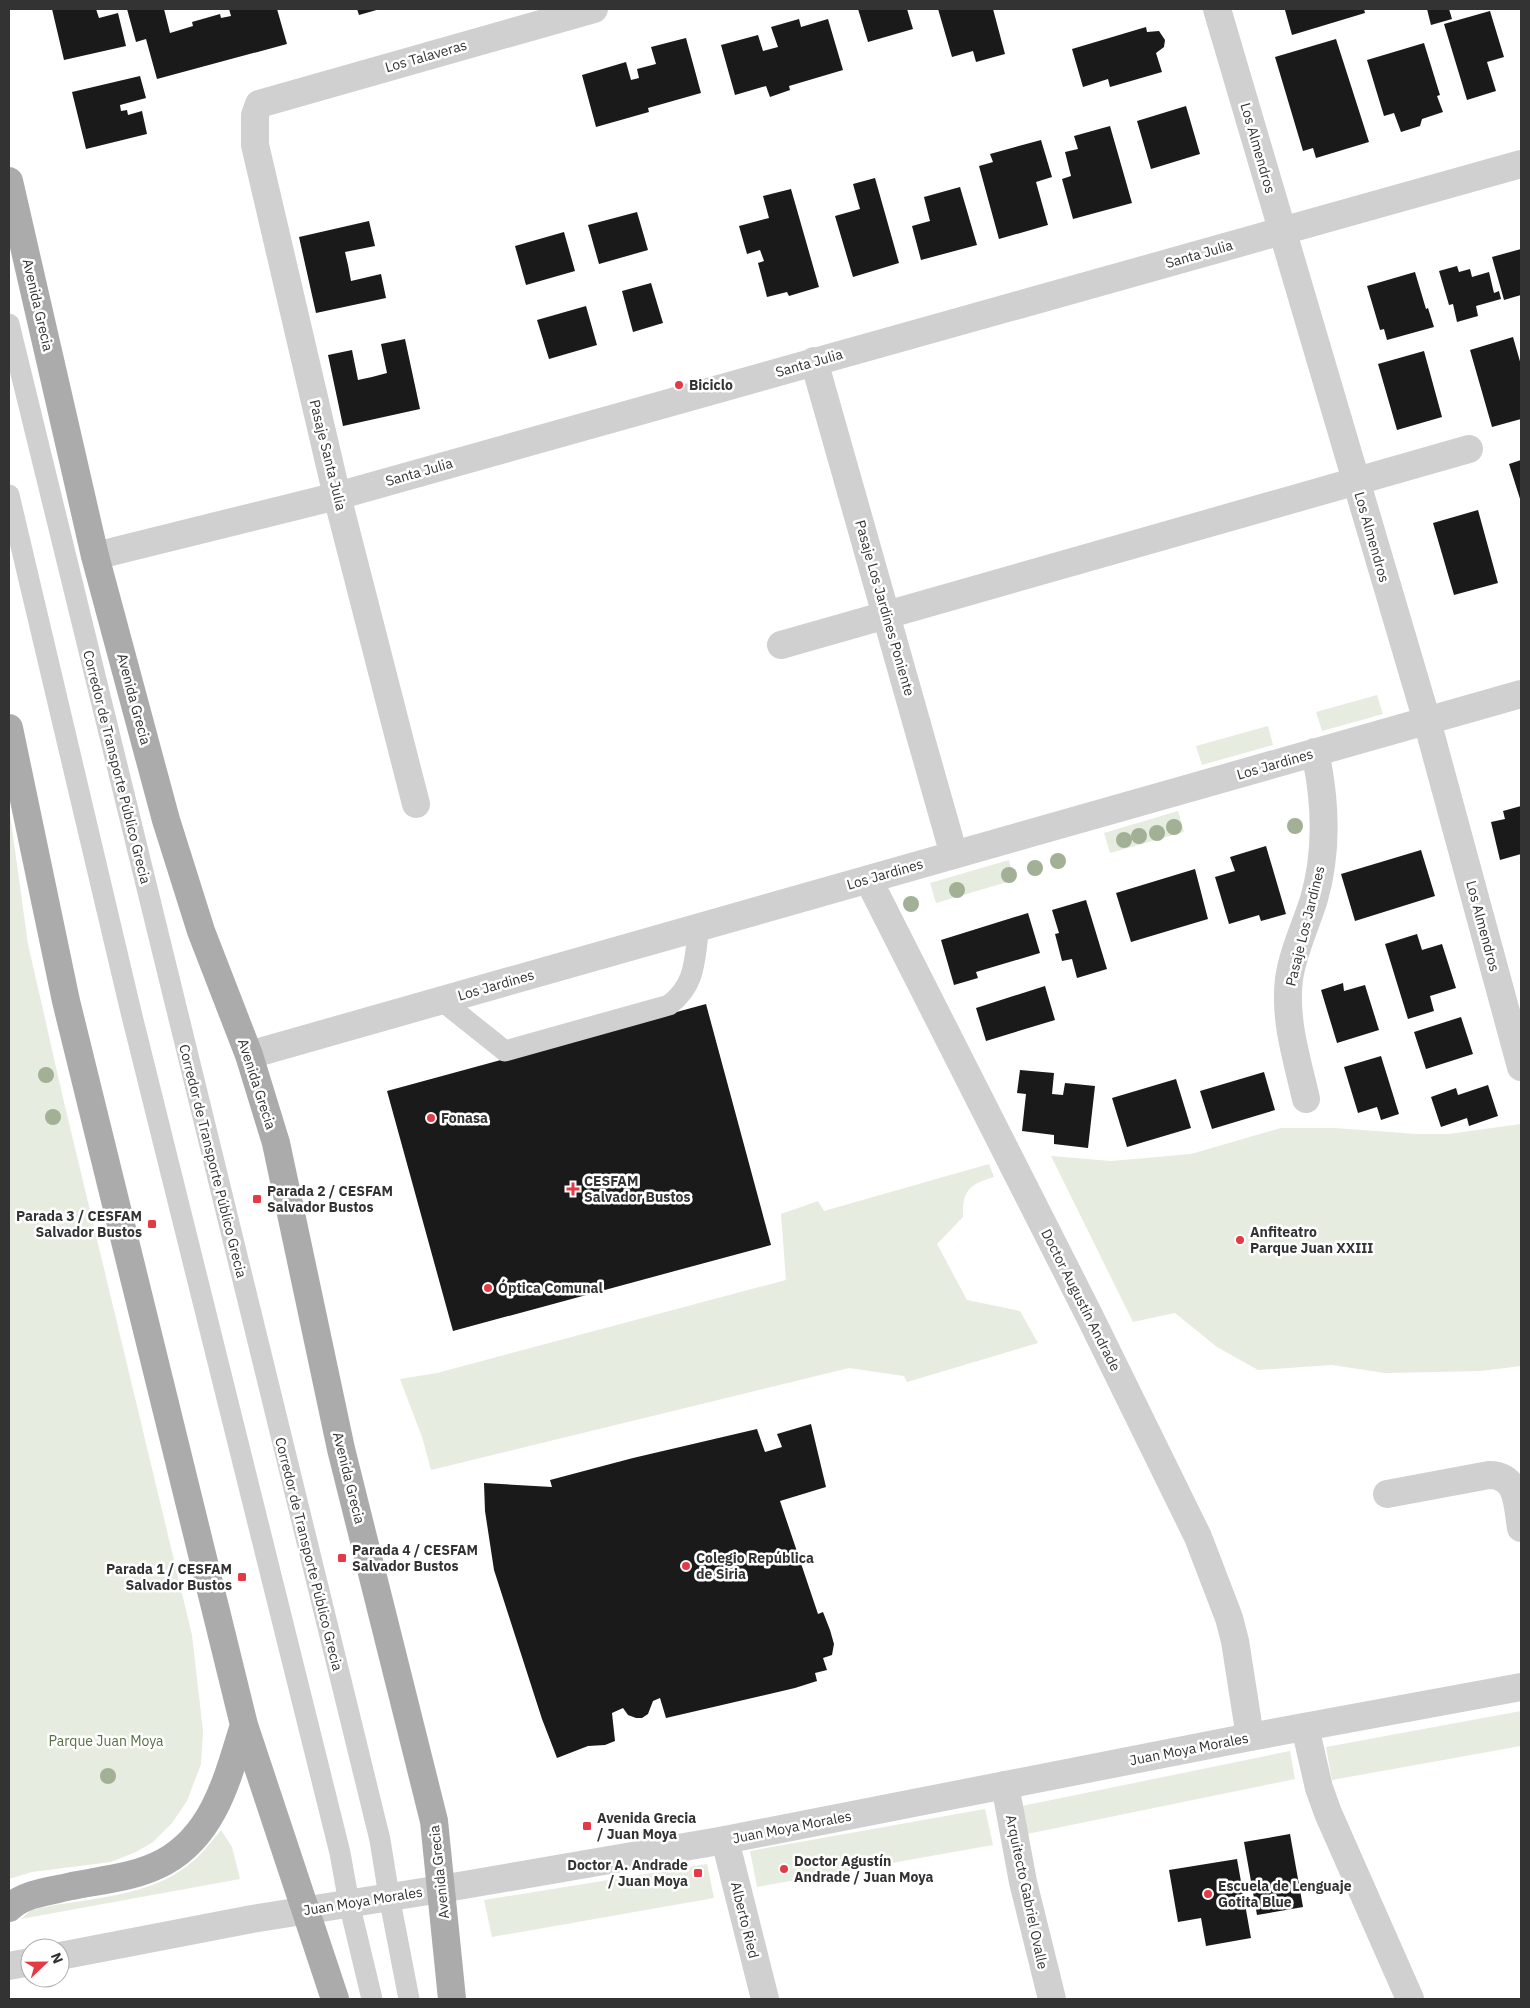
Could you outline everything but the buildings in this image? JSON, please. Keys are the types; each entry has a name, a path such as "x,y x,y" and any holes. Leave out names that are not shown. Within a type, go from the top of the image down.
{"main road":[{"name":"Avenida Grecia","path":"9,181 96,556 183,878 204,939 249,1055 278,1150 341,1449 434,1821 452,1999"},
{"path":"9,728 66,1002 244,1725 335,1999"},
{"path":"9,1908 16,1902 32,1895 138,1872 164,1862 184,1848 201,1830 219,1800 244,1725"}],"street":[{"name":"Los Talaveras","path":"259,104 594,9"},
{"name":"Los Almendros","path":"1217,9 1427,721 1521,1067"},
{"name":"Pasaje Santa Julia","path":"259,104 255,115 255,144 337,496 416,804"},
{"name":"Santa Julia","path":"96,556 337,496 1521,164"},
{"name":"Pasaje Los Jardines Poniente","path":"814,361 954,855"},
{"path":"781,645 1469,449"},
{"name":"Los Jardines","path":"249,1055 1521,694"},
{"name":"Pasaje Los Jardines","path":"1306,1099 1290,1031 1288,994 1293,962 1314,898 1322,865 1325,831 1324,805 1315,752"},
{"name":"Doctor Augustín Andrade","path":"868,879 1089,1315 1198,1537 1223,1602 1235,1641 1250,1737"},
{"path":"1387,1494 1489,1475 1498,1475 1507,1478 1512,1485 1521,1528"},
{"name":"Juan Moya Morales","path":"70,1954 306,1910 726,1840 1250,1737 1521,1687"},
{"path":"1306,1727 1319,1788 1328,1813 1410,1999"},
{"name":"Arquitecto Gabriel Ovalle","path":"1005,1785 1025,1892 1052,1999"},
{"name":"Alberto Ried","path":"726,1840 765,1999"}],"lane":[{"name":"Corredor de Transporte Público Grecia","path":"9,324 380,1840 409,1999"},
{"path":"9,495 130,1012 340,1853 349,1903 372,1999"},
{"path":"441,1000 505,1051 660,1008 669,1005 681,996 687,988 692,975 699,927"}],"green space":[{"path":"1377,695 1383,714 1322,731 1316,712"},
{"path":"1268,726 1273,745 1202,765 1196,746"},
{"name":"Parque Juan Moya","path":"9,807 28,944 63,1098 192,1635 203,1731 201,1764 187,1801 172,1823 153,1842 136,1852 111,1862 32,1872 9,1879"},
{"path":"1178,811 1184,832 1110,853 1104,833"},
{"path":"1009,860 1014,880 936,903 930,883"},
{"path":"1521,1124 1521,1366 1481,1371 1385,1373 1332,1365 1258,1370 1217,1347 1175,1313 1133,1322 1051,1156 1111,1161 1191,1154 1281,1128 1334,1128 1417,1134 1448,1134"},
{"path":"989,1164 994,1177 979,1182 969,1190 964,1200 963,1217 937,1244 967,1300 1020,1311 1038,1343 907,1382 904,1376 849,1368 431,1470 422,1437 400,1379 437,1373 786,1280 781,1214 818,1201 824,1211"},
{"path":"1521,1711 1521,1746 1332,1780 1326,1747"},
{"path":"1290,1751 1295,1779 1027,1834 1022,1806"},
{"path":"985,1809 993,1845 757,1887 750,1851"},
{"path":"221,1830 232,1847 240,1879 21,1919 31,1910 129,1892 166,1879 194,1861"},
{"path":"707,1864 714,1898 492,1937 484,1900"}],"place":[{"name":"Biciclo","path":"679,385"},
{"name":"Fonasa","path":"431,1118"},
{"name":"CESFAM Salvador Bustos","path":"573,1189"},
{"name":"Parada 2 / CESFAM Salvador Bustos","path":"257,1199"},
{"name":"Parada 3 / CESFAM Salvador Bustos","path":"152,1224"},
{"name":"Anfiteatro Parque Juan XXIII","path":"1240,1240"},
{"name":"Óptica Comunal","path":"488,1288"},
{"name":"Parada 4 / CESFAM Salvador Bustos","path":"342,1558"},
{"name":"Colegio República de Siria","path":"686,1566"},
{"name":"Parada 1 / CESFAM Salvador Bustos","path":"242,1577"},
{"name":"Avenida Grecia / Juan Moya","path":"587,1826"},
{"name":"Doctor Agustín Andrade / Juan Moya","path":"784,1869"},
{"name":"Doctor A. Andrade / Juan Moya","path":"698,1873"},
{"name":"Escuela de Lenguaje Gotita Blue","path":"1208,1894"}]}
